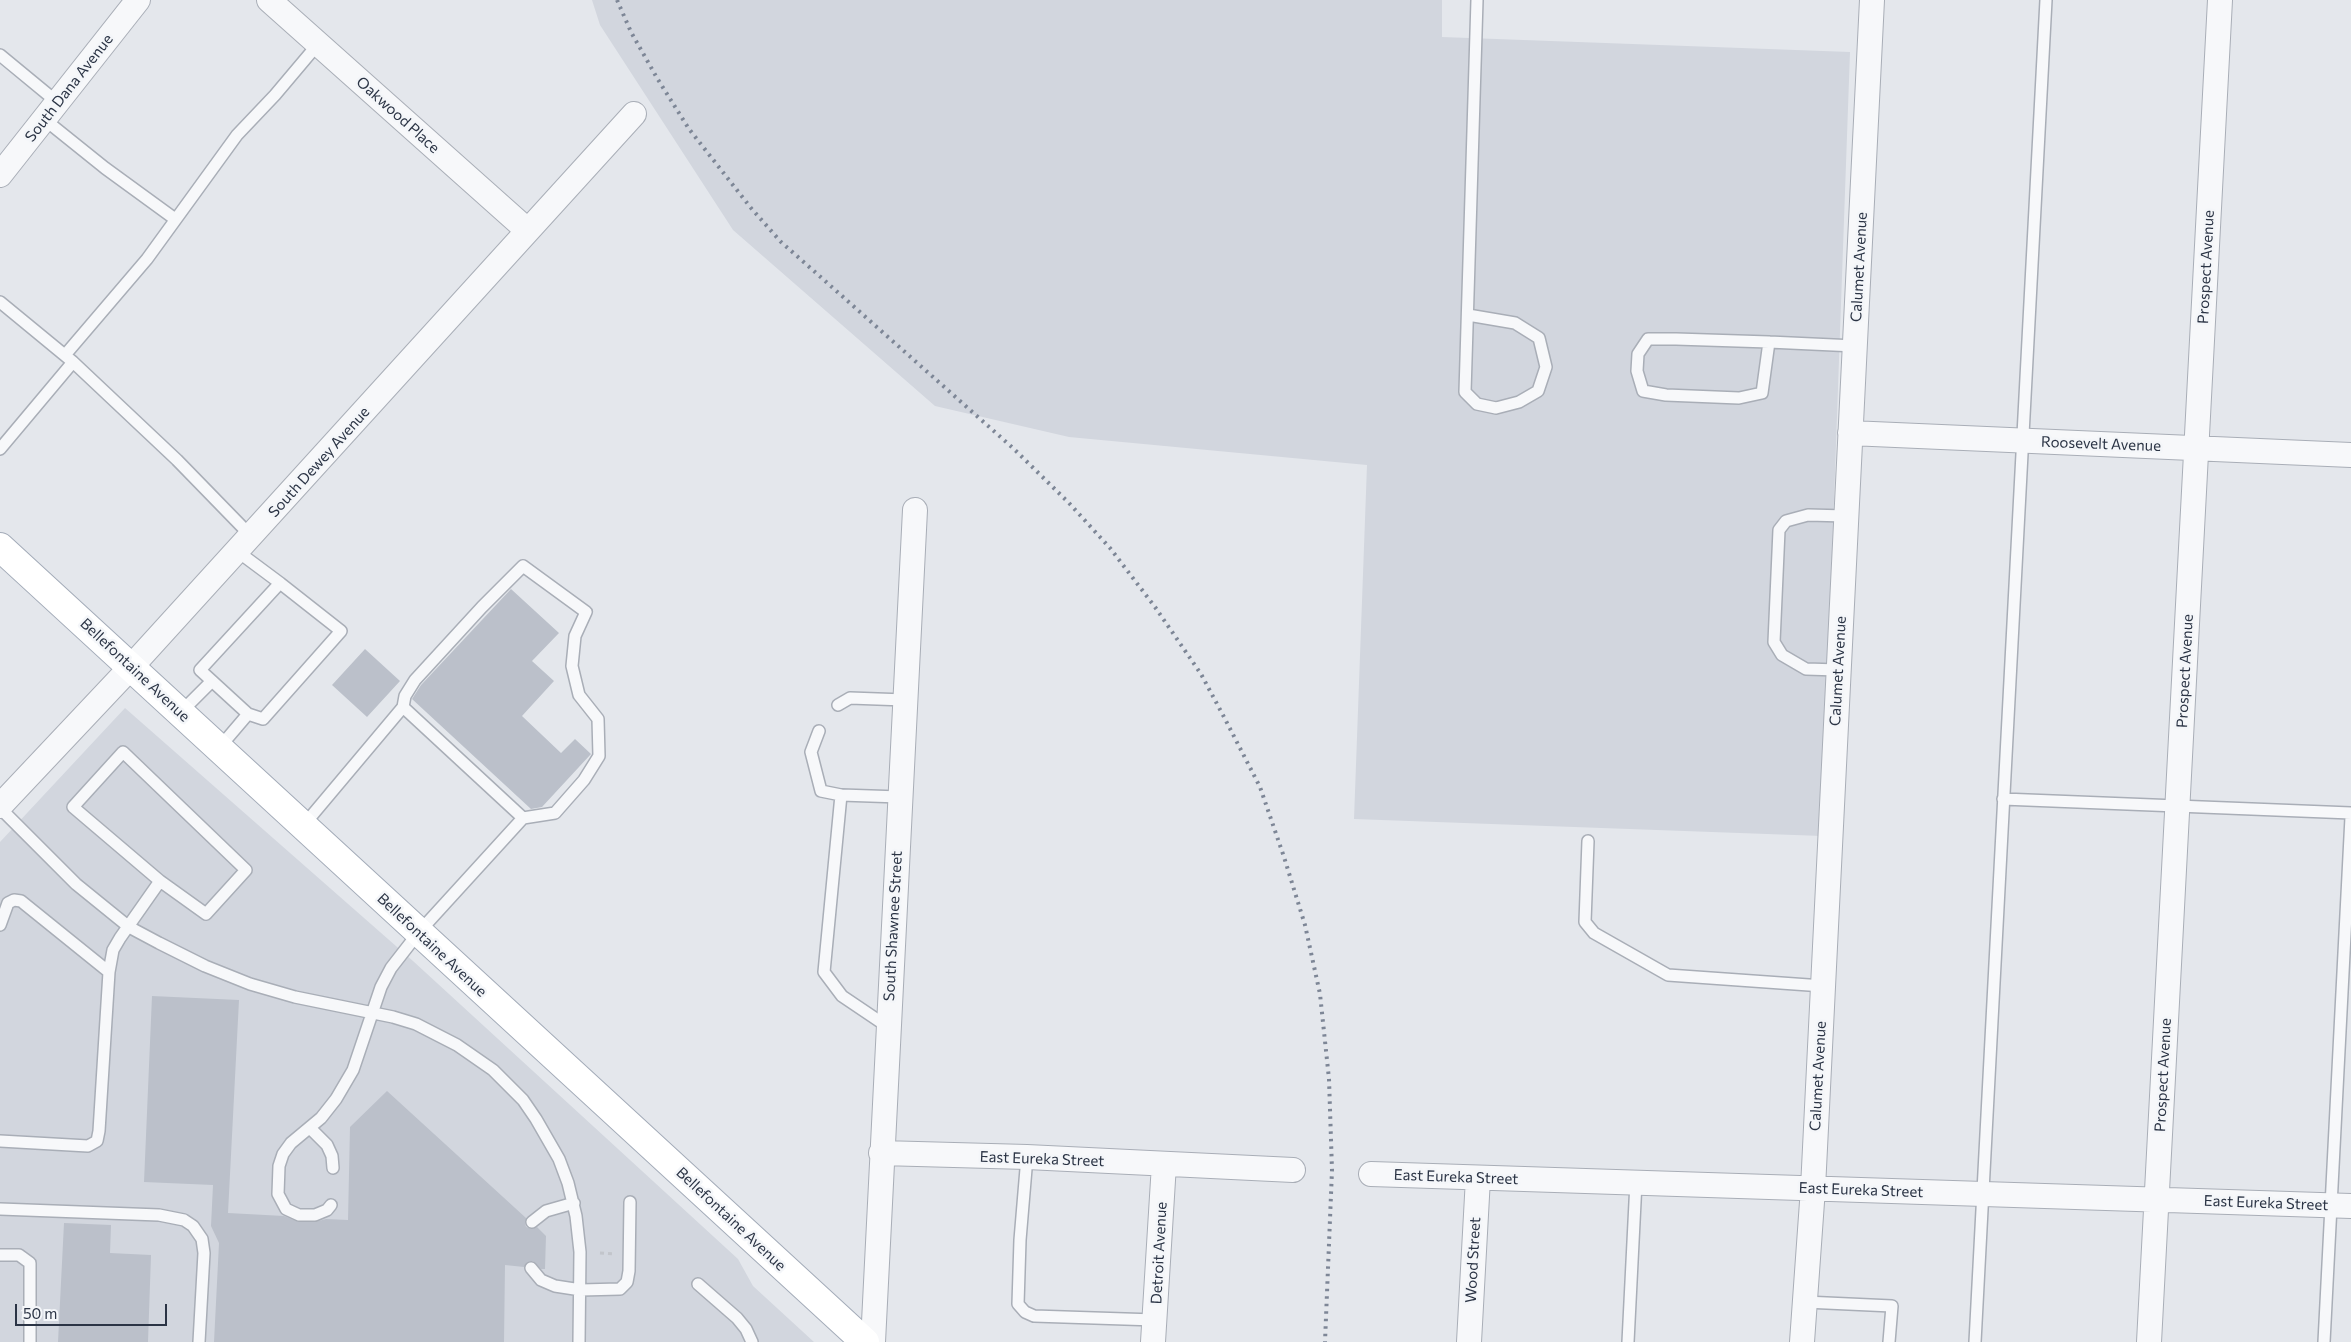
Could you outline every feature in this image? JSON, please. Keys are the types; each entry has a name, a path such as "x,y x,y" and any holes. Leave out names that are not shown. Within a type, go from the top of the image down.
{"main road":[{"name":"Bellefontaine Avenue","path":"0,547 132,666 303,826 865,1342"}],"street":[{"name":"South Dana Avenue","path":"0,175 138,0"},
{"name":"Oakwood Place","path":"268,0 527,230"},
{"name":"Calumet Avenue","path":"1802,1342 1813,1188 1872,0"},
{"name":"Prospect Avenue","path":"2149,1342 2220,0"},
{"name":"South Dewey Avenue","path":"0,807 244,544 634,114"},
{"name":"Roosevelt Avenue","path":"1850,433 2351,455"},
{"name":"South Shawnee Street","path":"873,1342 881,1153 915,510"},
{"name":"East Eureka Street","path":"881,1153 1027,1157 1293,1170"},
{"name":"Detroit Avenue","path":"1154,1331 1164,1164"},
{"name":"East Eureka Street","path":"1371,1174 2341,1205"},
{"name":"Wood Street","path":"1469,1342 1478,1178"}],"lane":[{"path":"1468,315 1514,323 1539,338 1546,366 1538,391 1519,402 1496,408 1477,404 1465,392 1478,0"},
{"path":"1974,1342 2046,0"},
{"path":"0,449 147,259 237,135 275,95 318,44"},
{"path":"0,55 105,168 175,219"},
{"path":"0,302 69,358 177,460 244,544 280,583 341,631 263,719 248,714 200,670 280,583"},
{"path":"1769,342 1762,394 1739,398 1666,395 1642,391 1637,371 1638,354 1648,339 1769,342 1855,346"},
{"path":"1838,670 1806,668 1782,655 1774,642 1779,530 1786,521 1808,515 1846,516"},
{"path":"303,826 403,707 405,696 415,680 482,607 523,566 586,612 575,636 572,666 578,695 598,719 599,756 584,780 555,814 524,818 419,932 391,968 381,987 353,1070 336,1100 310,1128 291,1144 283,1154 279,1166 278,1194 286,1209 299,1215 322,1213 331,1205"},
{"path":"181,712 212,681"},
{"path":"838,705 850,698 905,700"},
{"path":"403,707 524,818"},
{"path":"220,748 248,714"},
{"path":"819,731 811,752 821,791 841,795 900,797"},
{"path":"123,752 246,870 206,914 160,881 73,807 123,752"},
{"path":"841,795 824,972 842,996 888,1027"},
{"path":"2003,799 2351,813"},
{"path":"0,807 76,884 129,927 205,966 250,984 303,999 393,1017 436,1034 476,1057 493,1070 522,1100 547,1137 562,1167 574,1203 580,1252 579,1342"},
{"path":"2324,1342 2341,1205 2351,818"},
{"path":"1588,841 1585,922 1594,932 1668,975 1823,986"},
{"path":"0,1142 88,1146 97,1141 109,972 113,950 160,881"},
{"path":"0,925 8,903 14,900 21,901 109,972"},
{"path":"310,1128 327,1145 332,1156 333,1168"},
{"path":"1027,1157 1020,1240 1018,1304 1025,1312 1034,1316 1154,1331"},
{"path":"1628,1342 1636,1182"},
{"path":"531,1268 536,1276 546,1283 581,1290 614,1291 620,1289 626,1282 629,1271 630,1202"},
{"path":"532,1222 546,1211 574,1203"},
{"path":"0,1210 159,1215 184,1220 193,1226 202,1239 204,1253 199,1342"},
{"path":"0,1255 19,1255 30,1263 30,1342"},
{"path":"698,1284 737,1318 746,1329 752,1342"},
{"path":"1805,1302 1892,1306 1890,1342"}],"path":[{"path":"600,1253 616,1254"}],"shaded area":[{"path":"592,0 1442,0 1442,37 1850,52 1822,836 1354,819 1367,465 1069,437 935,406 733,230 600,25"},
{"path":"125,708 413,961 738,1259 753,1286 814,1342 0,1342 0,842"}],"building":[{"path":"511,589 559,633 532,661 554,681 522,716 561,753 575,739 591,754 542,807 531,809 412,699 421,685"},
{"path":"365,649 400,681 367,717 332,685"},
{"path":"152,996 239,1000 228,1213 284,1216 299,1222 315,1222 326,1219 348,1220 350,1127 387,1091 526,1218 526,1227 533,1229 537,1227 546,1236 545,1269 541,1269 533,1261 527,1262 524,1267 505,1265 504,1342 214,1342 219,1243 211,1226 213,1185 144,1182"},
{"path":"64,1223 111,1225 110,1253 151,1255 148,1342 58,1342"}],"railway":[{"path":"617,0 631,32 689,129 751,208 781,242 1014,449 1069,503 1110,548 1155,607 1201,674 1224,717 1260,787 1305,925 1320,994 1329,1079 1332,1170 1325,1342"}]}
